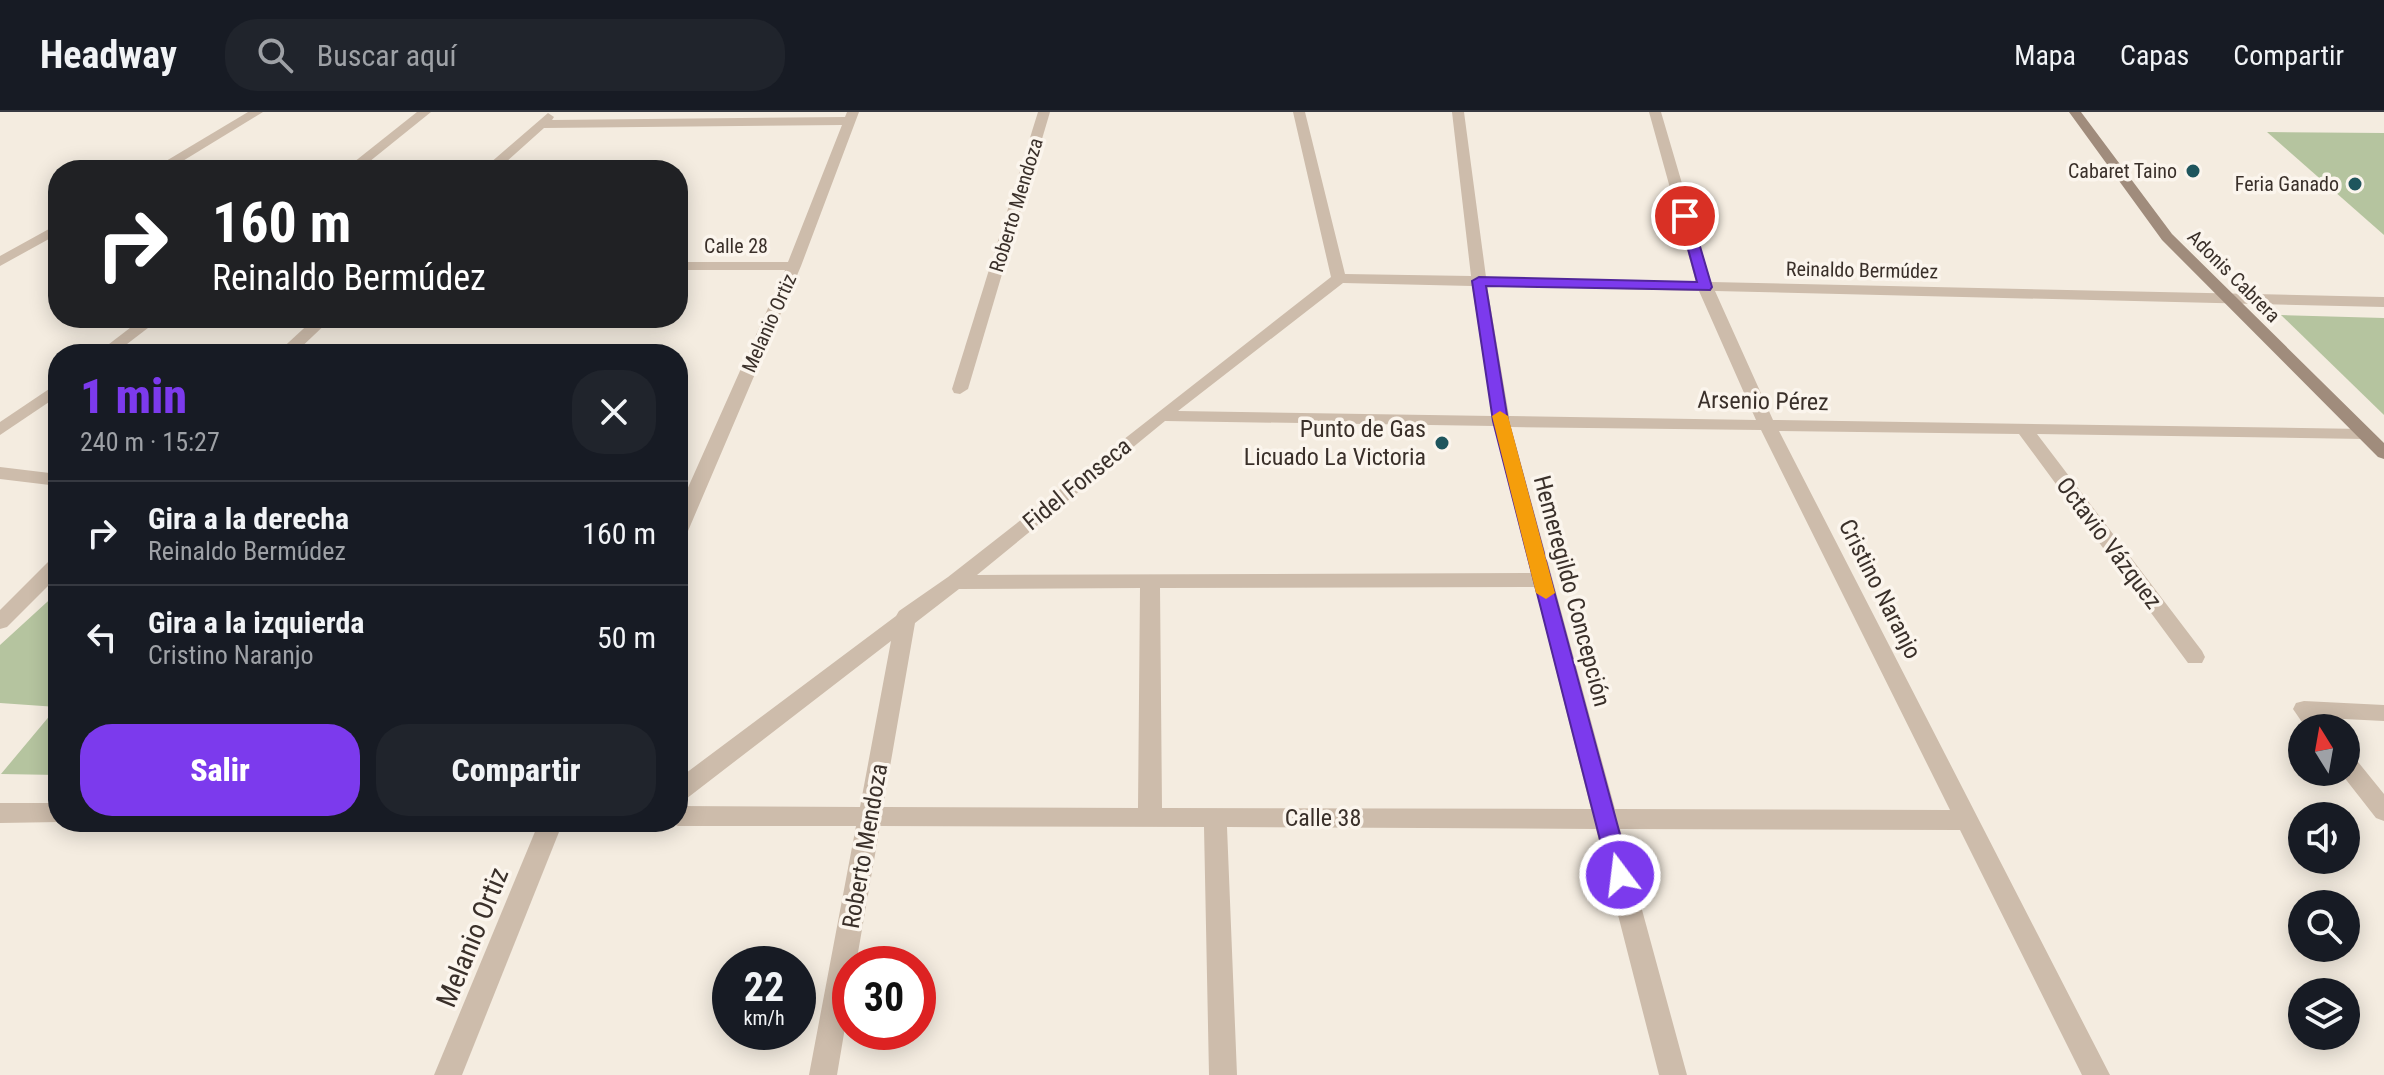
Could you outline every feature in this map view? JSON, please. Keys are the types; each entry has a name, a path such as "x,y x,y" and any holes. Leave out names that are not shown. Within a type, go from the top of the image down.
{"street":[{"path":"175,160 257,112"},
{"path":"364,160 425,112"},
{"path":"500,160 553,112"},
{"name":"Roberto Mendoza","path":"960,389 1044,112"},
{"path":"1299,112 1339,278"},
{"name":"Hemeregildo Concepción","path":"1458,112 1479,281 1501,421 1673,1075"},
{"name":"Cristino Naranjo","path":"1655,112 1705,287 1767,425 2096,1075"},
{"name":"Adonis Cabrera","path":"2075,112 2167,237 2384,453"},
{"path":"540,124 851,117"},
{"name":"Melanio Ortiz","path":"688,508 794,266 851,117"},
{"path":"0,262 48,234"},
{"name":"Calle 28","path":"688,266 794,266"},
{"name":"Reinaldo Bermúdez","path":"1339,278 2384,302"},
{"name":"Fidel Fonseca","path":"688,784 906,616 955,582 1339,278"},
{"path":"118,344 139,328"},
{"path":"295,344 313,328"},
{"path":"0,430 48,395"},
{"name":"Arsenio Pérez","path":"1161,416 2364,434"},
{"name":"Octavio Vázquez","path":"2024,429 2195,657"},
{"path":"0,473 48,479"},
{"path":"0,622 48,574"},
{"path":"955,582 1542,580"},
{"path":"1150,581 1150,816"},
{"name":"Roberto Mendoza","path":"823,1075 906,616"},
{"path":"2308,714 2304,709 2384,713"},
{"path":"2360,781 2384,811"},
{"path":"0,813 48,813"},
{"name":"Calle 38","path":"688,816 1969,820"},
{"path":"1215,817 1223,1075"},
{"name":"Melanio Ortiz","path":"448,1075 547,832"}],"green space":[{"name":"Feria Ganado","path":"2267,132 2384,133 2384,235"},
{"path":"2281,315 2384,318 2384,415"},
{"path":"48,601 48,706 0,703 0,645"},
{"path":"48,718 48,775 1,774"}],"slow traffic":[{"path":"1500,416 1546,593"}],"place":[{"name":"Cabaret Taino","path":"2193,171"},
{"name":"Feria Ganado","path":"2355,184"},
{"name":"Punto de Gas Licuado La Victoria","path":"1442,443"}],"route":[{"path":"1620,875 1501,421 1479,281 1705,287 1685,216"}]}
